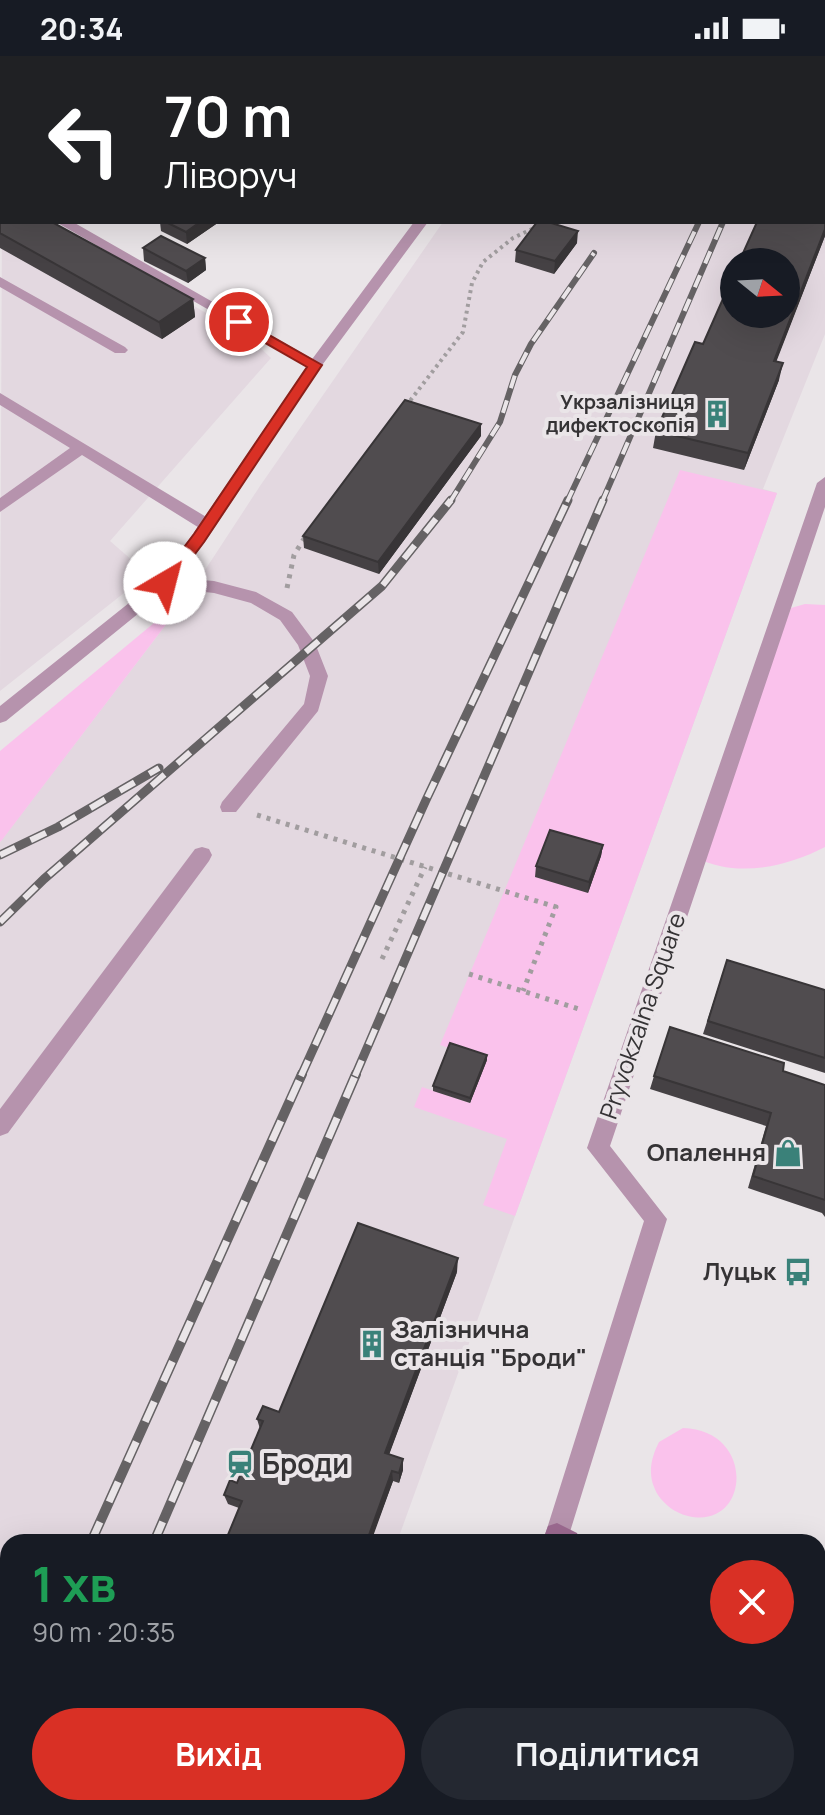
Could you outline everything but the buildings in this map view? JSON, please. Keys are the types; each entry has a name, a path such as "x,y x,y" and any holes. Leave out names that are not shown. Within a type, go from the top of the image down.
{"street":[{"path":"67,224 315,365"},
{"path":"0,716 165,583 315,365 420,224"},
{"path":"0,281 120,350"},
{"path":"0,398 207,525"},
{"path":"0,506 81,448"},
{"name":"Pryvokzalna Square","path":"562,1534 656,1219 598,1148 825,483"},
{"path":"165,583 214,587 256,598 286,616 306,643 319,676 312,706 229,807"},
{"path":"0,1126 202,855"}],"path":[{"path":"400,415 464,330 470,315 473,280 482,265 514,237 543,224"},
{"path":"286,616 289,569 299,544 308,532"},
{"path":"291,826 556,907 523,991"},
{"path":"382,959 425,867"},
{"path":"469,974 582,1010"}],"shaded area":[{"path":"2,224 52,224 251,339 271,358 110,541 148,574 0,691"},
{"path":"442,224 825,224 825,334 763,489 777,493 400,1534 0,1534 0,842 190,593 260,486"},
{"path":"680,470 777,493 515,1216 483,1205 507,1139 414,1107 422,1087 470,1103 486,1060 440,1045"},
{"path":"190,593 2,840 0,842 0,751"},
{"path":"805,604 825,605 825,847 794,860 761,868 728,868 712,864 697,858 791,608"},
{"path":"683,1428 707,1433 724,1445 733,1461 736,1478 733,1495 724,1509 709,1517 688,1516 675,1511 661,1499 652,1482 652,1462 659,1442"}],"railway":[{"path":"567,502 698,224"},
{"path":"602,502 722,224"},
{"path":"450,502 500,422 515,375 531,344 594,253"},
{"path":"0,922 44,879 382,586 451,500"},
{"path":"301,1076 426,800 568,500"},
{"path":"355,1076 603,500"},
{"path":"0,855 58,827 159,768"},
{"path":"95,1534 302,1074"},
{"path":"157,1534 356,1074"}],"place":[{"name":"Укрзалізниця дифектоскопія","path":"717,414"},
{"name":"Опалення","path":"788,1153"},
{"name":"Луцьк","path":"798,1272"},
{"name":"Залізнична станція \"Броди\"","path":"372,1344"},
{"name":"Броди","path":"240,1464"}],"route":[{"path":"165,583 199,538 315,365 239,322"}]}
